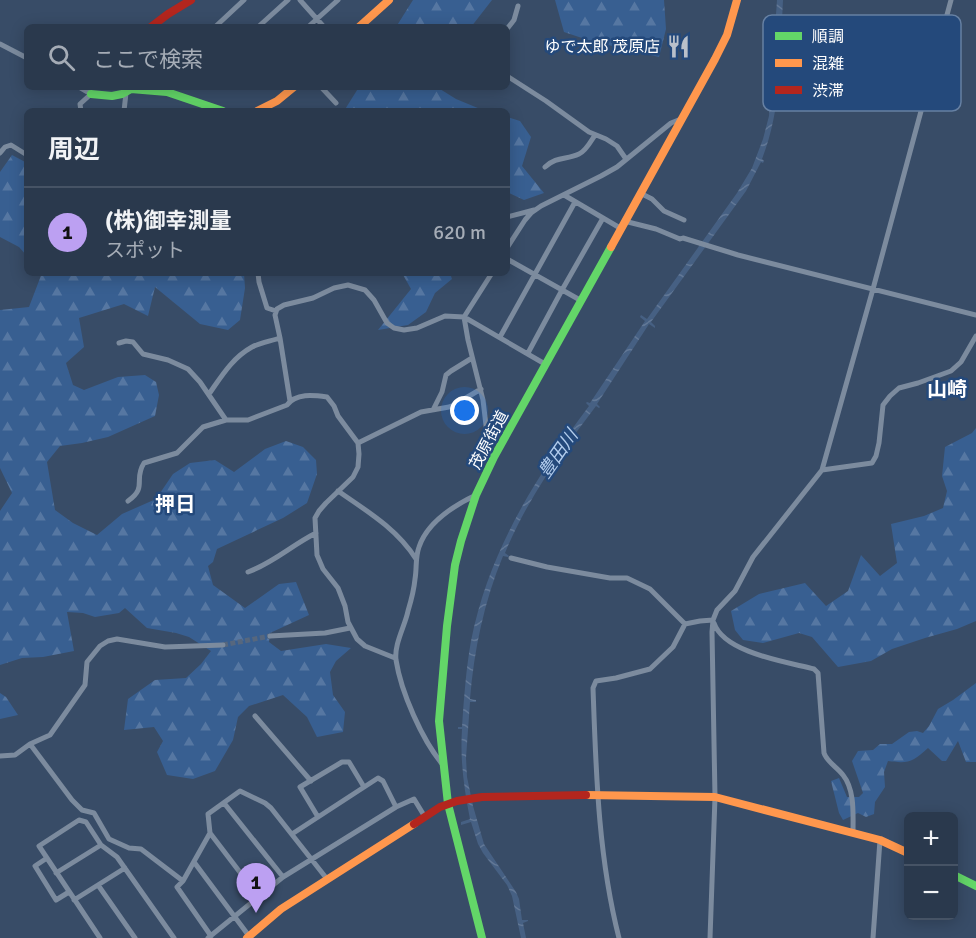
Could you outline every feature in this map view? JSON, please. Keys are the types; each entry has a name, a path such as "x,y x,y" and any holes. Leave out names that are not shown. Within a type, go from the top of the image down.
{"main road":[{"path":"155,24 191,0"},
{"path":"362,24 389,0"},
{"name":"茂原街道","path":"482,938 448,804 439,721 447,626 455,565 461,541 476,495 494,457 719,51 727,35 737,0"},
{"path":"90,94 101,97 129,90 167,92 214,108"},
{"path":"265,108 291,90"},
{"path":"252,936 280,909 440,807 457,801 482,797 598,795 715,798 880,840 904,851"},
{"path":"958,877 976,886"}],"street":[{"path":"218,24 244,0"},
{"path":"261,24 288,0"},
{"path":"300,0 321,24"},
{"path":"311,24 338,0"},
{"path":"947,15 951,0"},
{"path":"510,25 518,6"},
{"path":"0,44 24,56"},
{"path":"510,78 588,132 617,146 627,159"},
{"path":"81,108 80,104 90,94 84,90"},
{"path":"125,108 129,90"},
{"path":"324,90 336,104"},
{"path":"711,938 715,798 713,620 717,610 735,591 753,557 822,470 921,111"},
{"path":"510,243 525,220 536,210 617,167 671,123 681,119"},
{"path":"545,166 558,158 579,154 596,135"},
{"path":"0,153 5,147 11,145 24,153"},
{"path":"640,193 652,199 664,211 684,220"},
{"path":"564,195 603,218 622,225 656,229 680,239 738,255 976,315"},
{"path":"500,337 575,202"},
{"path":"510,216 536,210"},
{"path":"528,353 603,218"},
{"path":"510,261 580,300"},
{"path":"258,276 267,308 276,311"},
{"path":"490,276 464,317 481,389 489,451 494,457"},
{"path":"290,401 275,315 277,309 348,285 365,290 374,300 387,323 394,328 404,330 417,328 445,316 464,317 545,364"},
{"path":"822,470 872,463 879,443 883,405 890,396 899,388 951,371 961,362 976,336"},
{"path":"209,394 232,362 242,354 254,346 280,338"},
{"path":"119,343 133,342 143,354 168,360 188,369 209,394 226,420"},
{"path":"433,410 442,392 446,375 472,358"},
{"path":"358,443 421,412 449,407 481,389"},
{"path":"128,501 138,493 138,474 144,463 177,453 203,427 226,420 248,420 310,394 327,397 358,443 358,467 353,477 319,511 315,518 317,555 323,569 338,588 350,628 357,639 365,646 395,658"},
{"path":"338,491 390,528 400,537 416,559"},
{"path":"444,767 415,717 395,658 408,612 418,548 429,529 450,510 476,495"},
{"path":"248,572 260,568 316,533"},
{"path":"511,558 610,578 627,578 650,589 685,624"},
{"path":"685,624 713,620"},
{"path":"713,620 717,630 734,644 749,652 775,661 814,669 818,673 825,758 843,775 849,786 853,833"},
{"path":"619,938 602,839 593,688 596,681 650,669 673,647 685,624"},
{"path":"270,636 326,633 350,628"},
{"path":"0,756 15,755 30,744 50,735 86,685 87,662 100,646 108,641 117,639 165,647 223,645"},
{"path":"255,716 311,781"},
{"path":"30,744 72,800 82,810 94,813 109,839 129,848 141,849 183,881"},
{"path":"318,817 300,787 342,762 348,762 364,787"},
{"path":"292,834 378,778 384,781 396,807"},
{"path":"258,896 210,833 208,814 240,791 265,803 327,879"},
{"path":"210,833 183,881 177,887 209,937 283,877 396,807 414,799 425,817"},
{"path":"224,803 283,877"},
{"path":"100,938 39,846 79,820 86,822 101,845 117,857 174,938"},
{"path":"873,938 880,840"},
{"path":"56,873 101,845"},
{"path":"47,858 35,866 56,900 69,892"},
{"path":"194,862 252,936"},
{"path":"74,900 125,868"},
{"path":"98,885 135,938"}],"green space":[{"path":"413,0 492,0 473,24 398,24"},
{"path":"555,0 664,0 666,29 659,57 591,41 564,32"},
{"path":"357,90 442,90 478,108 346,108"},
{"path":"510,118 520,121 531,137 522,166 544,193 524,200 510,193"},
{"path":"12,155 24,161 24,253 19,247 0,237 0,172"},
{"path":"41,276 244,276 245,288 240,320 228,330 200,324 155,287 148,316 124,304 79,318 84,347 66,363 73,385 84,390 118,377 145,375 156,382 159,395 155,416 108,437 60,446 47,462 55,510 73,523 97,535 122,514 156,499 173,474 190,463 215,460 234,472 265,449 286,441 303,447 316,460 317,474 307,503 283,518 217,549 213,562 208,566 213,585 245,608 279,584 296,582 309,615 270,633 269,642 281,651 326,644 351,648 336,661 330,672 333,695 345,712 343,732 317,737 307,717 283,695 249,706 238,717 233,740 215,771 193,779 167,775 157,752 163,741 154,727 124,730 128,699 155,680 186,678 211,651 189,637 147,628 125,608 119,613 95,617 83,613 67,612 74,651 43,657 22,658 0,665 0,511 12,493 0,468 0,310 29,307"},
{"path":"404,276 451,276 452,279 435,293 426,312 408,325 378,330 411,289"},
{"path":"976,428 976,621 892,649 871,661 838,667 812,637 799,633 763,643 743,640 735,630 731,611 759,594 805,583 826,606 848,591 861,555 880,576 897,563 891,524 924,516 943,508 947,491 942,476 945,447 972,433"},
{"path":"976,683 976,762 966,762 958,741 946,761 942,761 928,748 910,761 888,761 884,772 885,787 875,802 874,814 866,817 858,813 843,820 831,781 839,778 847,797 859,797 863,793 852,761 858,751 873,750 880,744 892,744 909,732 923,733 938,709"},
{"path":"0,693 6,697 18,715 0,719"}],"water":[{"path":"777,0 783,0 782,15 776,15"},
{"name":"豊田川","path":"769,111 775,111 762,159 763,163 761,162 746,191 651,322 655,328 649,324 597,404 600,407 596,406 548,474 552,478 546,476 540,485 509,543 505,553 509,556 503,556 485,609 477,644 470,699 476,702 470,702 467,777 484,844 516,892 522,920 528,920 523,923 526,938 521,938 512,896 507,885 483,853 471,822 461,825 461,822 470,819 463,774 462,729 458,727 462,727 469,652 479,608 502,546 533,488 589,406 586,403 590,403 645,321 640,317 641,315 647,319 737,193 752,168"}],"tunnel":[{"path":"223,645 270,636"}],"traffic: fast":[{"path":"91,94 112,96 129,90"},
{"path":"143,90 167,92 214,108"},
{"path":"482,938 448,804 439,721 455,565 476,495 494,457 611,247"},
{"path":"958,877 976,886"}],"traffic: slow":[{"path":"362,24 389,0"},
{"path":"611,247 715,59 727,35 737,0"},
{"path":"263,108 277,101 290,90"},
{"path":"586,795 715,797 880,840 904,851"},
{"path":"247,938 281,909 414,824"}],"traffic: jam":[{"path":"155,24 191,0"},
{"path":"414,824 440,807 457,801 482,797 586,795"}],"place":[{"name":"ゆで太郎 茂原店","path":"678,47"},
{"name":"(株)御幸測量","path":"256,913"}],"district":[{"name":"山崎","path":"947,389"},
{"name":"押日","path":"175,504"}]}
